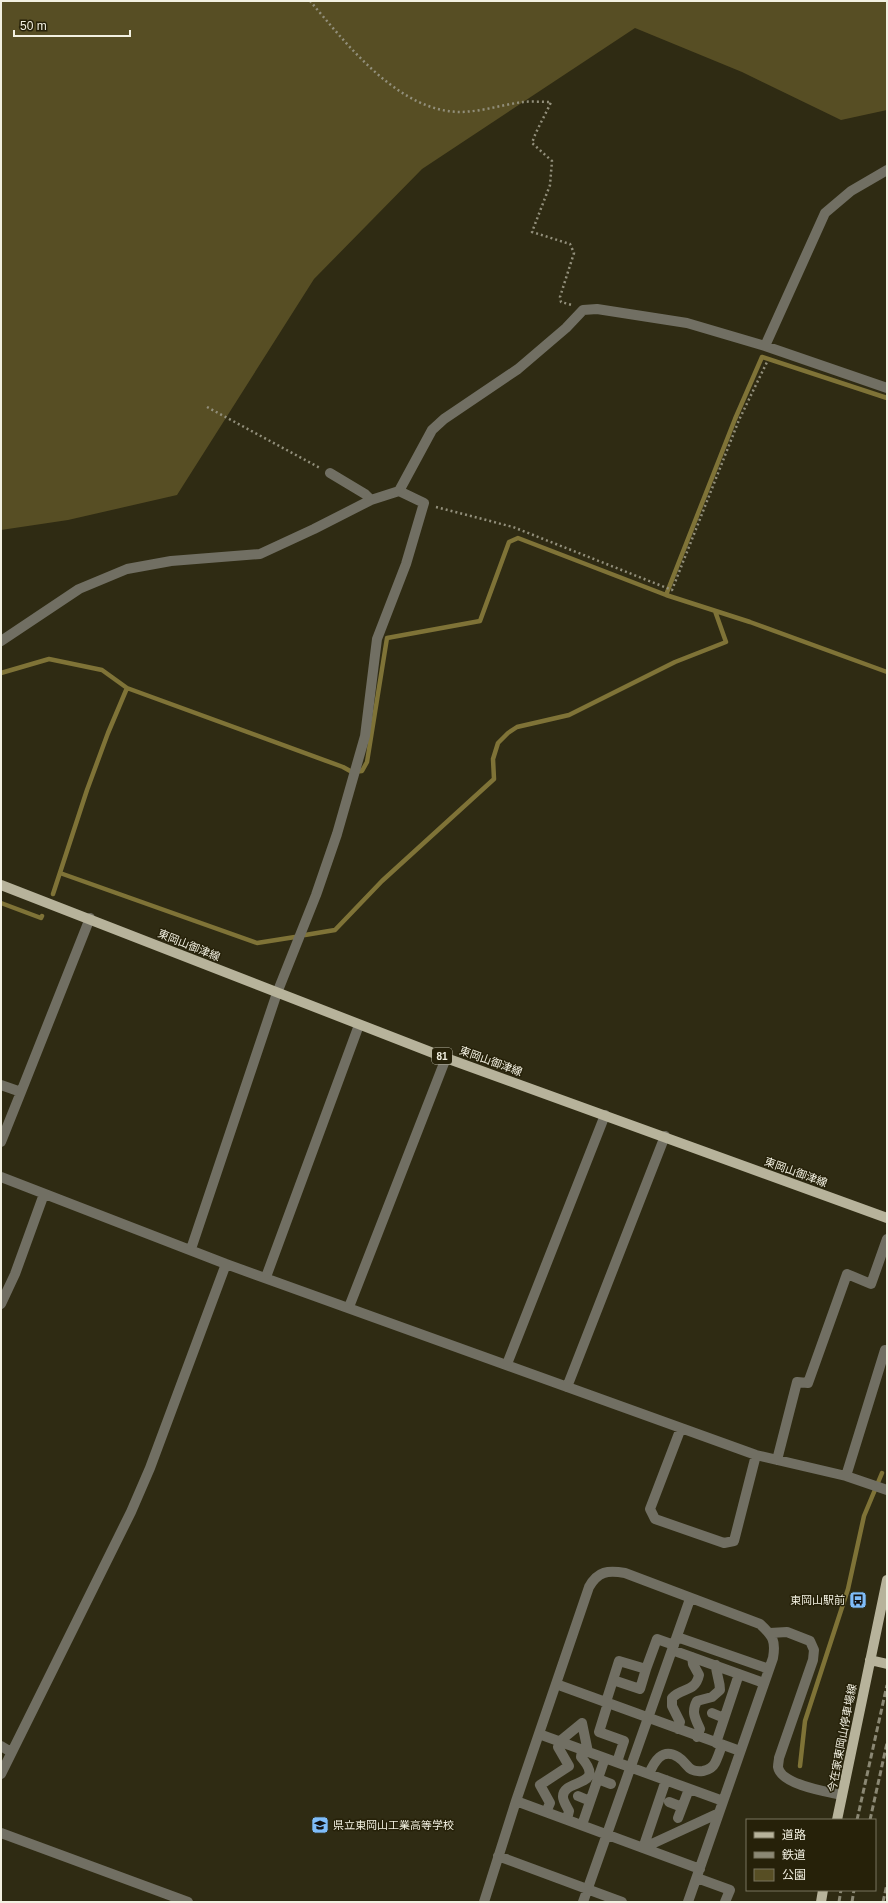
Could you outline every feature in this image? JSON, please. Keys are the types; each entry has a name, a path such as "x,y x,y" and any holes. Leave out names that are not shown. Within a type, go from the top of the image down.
{"main road":[{"name":"東岡山御津線","path":"1,885 90,918 277,993 446,1058 665,1136 887,1218"},
{"path":"887,1580 870,1660 887,1664"},
{"name":"今在家東岡山停車場線","path":"838,1819 870,1660"},
{"path":"821,1902 823,1891"}],"street":[{"path":"769,348 825,214 851,191 887,170"},
{"path":"399,491 432,430 444,420 518,369 566,328 583,310 596,309 687,323 769,348 887,388"},
{"path":"330,473 365,494 371,500"},
{"path":"1,640 78,589 127,569 172,561 260,554 371,500 399,491 424,503 406,564 377,639 365,736 357,770 316,895 277,993 191,1249"},
{"path":"1,1142 90,918"},
{"path":"266,1277 359,1025"},
{"path":"349,1307 446,1058"},
{"path":"1,1085 21,1092"},
{"path":"507,1364 605,1115"},
{"path":"567,1387 665,1136"},
{"path":"1,1177 191,1249 226,1264 266,1277 756,1455 846,1476 887,1490"},
{"path":"1,1304 15,1274 44,1194"},
{"path":"777,1460 797,1382 808,1383 847,1274 871,1284 887,1239"},
{"path":"1,1774 131,1512 150,1468 226,1264"},
{"path":"846,1476 885,1350 887,1351"},
{"path":"681,1428 650,1509 655,1519 724,1544 734,1541 756,1455"},
{"path":"484,1902 516,1801 589,1587 594,1578 603,1573 612,1571 625,1573 690,1599 760,1624 770,1633 775,1645 769,1669 688,1902"},
{"path":"584,1902 690,1599"},
{"path":"770,1633 787,1632 810,1641 814,1650 779,1758 778,1768 782,1775 796,1784 842,1795"},
{"path":"613,1680 640,1688 657,1639 769,1669"},
{"path":"674,1644 692,1657 764,1683"},
{"path":"678,1729 680,1722 672,1706 672,1698 682,1690 696,1685 699,1675 693,1664 692,1657"},
{"path":"617,1762 624,1741 599,1732 613,1680 619,1661 646,1669"},
{"path":"697,1737 700,1729 693,1714 694,1707 697,1701 712,1697 720,1690 720,1683 716,1674 716,1665"},
{"path":"649,1774 658,1757 667,1754 678,1757 684,1765 694,1771 707,1770 715,1763 724,1718 739,1674"},
{"path":"556,1684 740,1752"},
{"path":"712,1713 724,1718"},
{"path":"546,1812 550,1803 540,1785 569,1766 558,1747 560,1741 582,1722 585,1751 581,1756 588,1764 590,1770 585,1781 567,1787 563,1792 563,1798 569,1811 567,1819"},
{"path":"539,1734 723,1801"},
{"path":"1,1746 12,1752"},
{"path":"582,1825 605,1758"},
{"path":"598,1779 611,1784"},
{"path":"643,1848 666,1780"},
{"path":"678,1818 689,1789"},
{"path":"578,1796 590,1801"},
{"path":"516,1801 643,1848 698,1873 730,1890 725,1902"},
{"path":"669,1802 682,1807"},
{"path":"643,1848 719,1813"},
{"path":"1,1833 188,1902"},
{"path":"498,1856 622,1902"}],"path":[{"path":"310,1 350,48 392,86 413,100 448,111 473,110 525,102 551,102 543,121 538,126 532,143 552,161 550,185 532,232 570,244 574,253 560,297 561,302 583,310"},
{"path":"424,503 513,527 672,590 769,348"},
{"path":"207,407 330,473"}],"green space":[{"path":"1,1 887,1 887,110 841,120 742,72 635,28 422,169 314,279 177,495 68,520 1,530"}],"waterway":[{"path":"666,595 735,419 762,357 887,398"},
{"path":"1,673 49,659 102,670 127,688 343,767 352,772 362,771 367,762 387,638 480,621 509,542 518,538 666,595 750,622 887,672"},
{"path":"305,935 335,930 382,881 494,779 493,759 498,743 508,733 517,727 569,715 675,662 726,642 715,611"},
{"path":"53,894 87,790 108,733 127,688"},
{"path":"60,873 257,943 295,937"},
{"path":"1,903 41,918 42,916"},
{"path":"800,1766 805,1721 848,1589 864,1516 882,1473"}],"railway":[{"path":"857,1819 887,1685"},
{"path":"870,1819 887,1743"},
{"path":"883,1902 887,1884"},
{"path":"839,1902 841,1891"},
{"path":"852,1902 854,1891"}],"place":[{"name":"東岡山駅前","path":"858,1600"},
{"name":"県立東岡山工業高等学校","path":"320,1825"}]}
